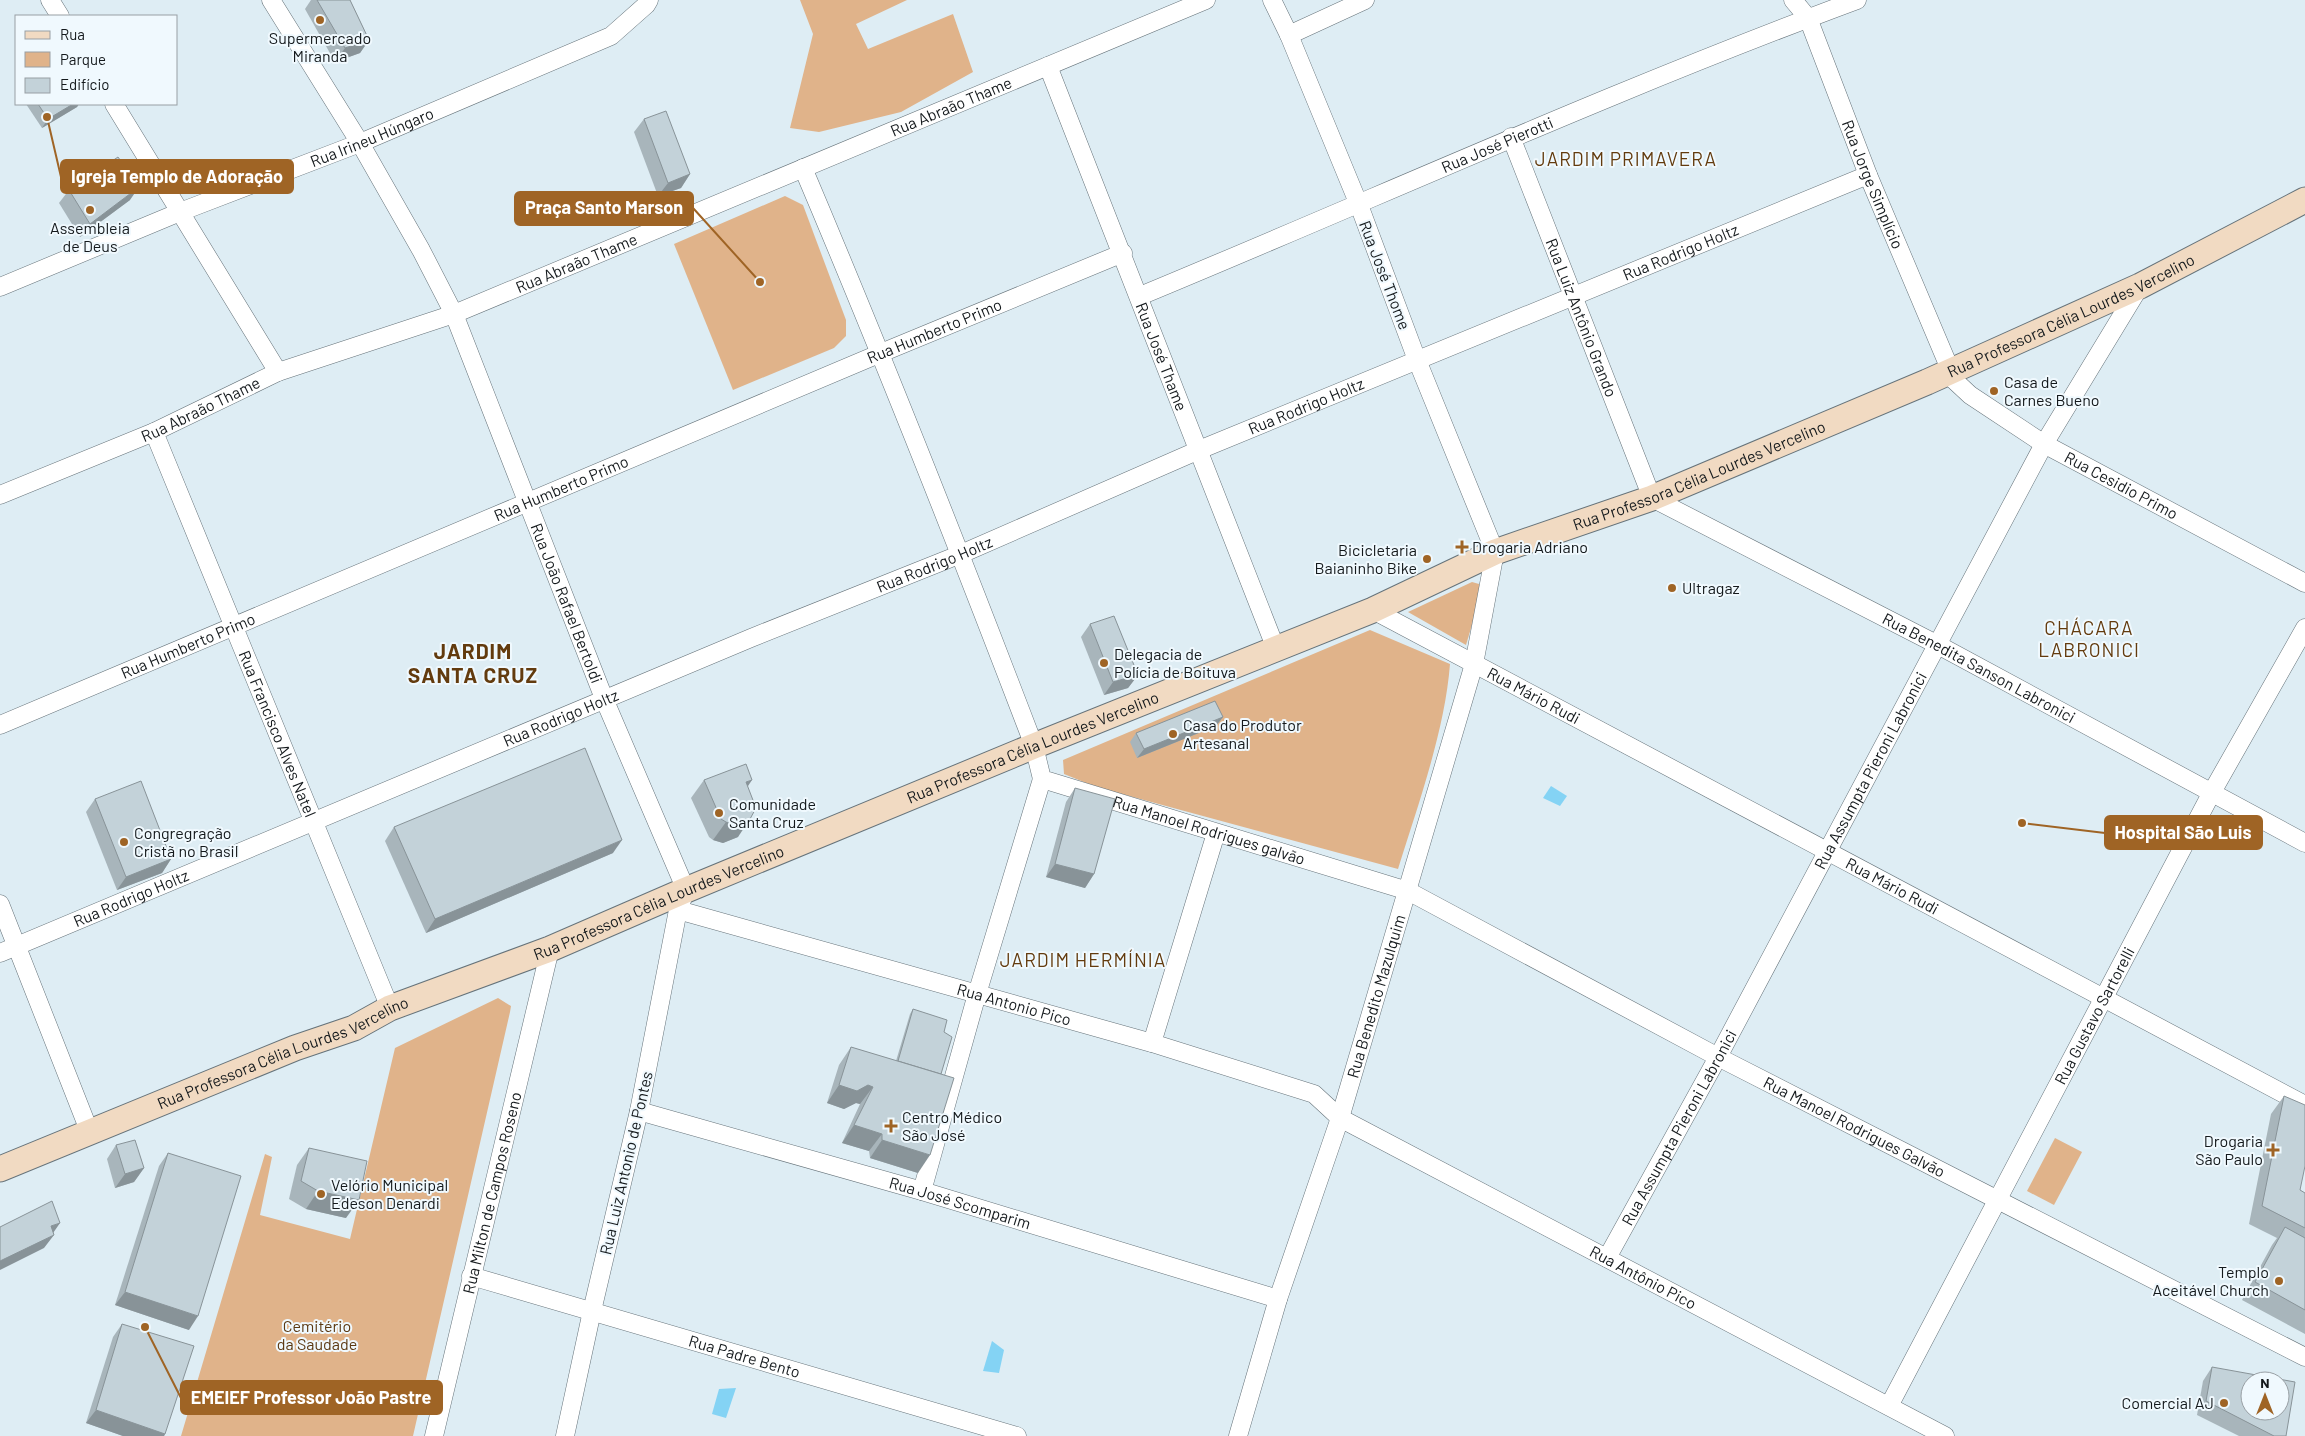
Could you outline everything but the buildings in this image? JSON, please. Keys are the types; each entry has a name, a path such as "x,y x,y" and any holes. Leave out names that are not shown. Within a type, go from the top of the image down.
{"main road":[{"name":"Rua Professora Célia Lourdes Vercelino","path":"0,1169 295,1048 354,1028 390,1008 682,900 1034,746 1373,610 1496,552 1652,498 1951,372 2140,286 2305,200"}],"street":[{"path":"50,0 59,15"},
{"name":"Rua João Rafael Bertoldi","path":"271,0 360,143 422,250 454,314 682,900"},
{"name":"Rua Irineu Húngaro","path":"0,287 180,212 360,143 610,36 646,5 649,0"},
{"name":"Rua Abraão Thame","path":"0,495 154,432 278,372 454,314 1206,0"},
{"name":"Rua José Thome","path":"1272,0 1289,35 1359,205 1417,360 1496,552"},
{"path":"1289,35 1365,0"},
{"name":"Rua Jorge Simplício","path":"1793,0 1808,18 1868,175 1951,372"},
{"name":"Rua José Pierotti","path":"1140,296 1359,205 1511,137 1857,0"},
{"name":"Rua José Thame","path":"1048,66 1140,296 1276,649"},
{"path":"115,105 278,372"},
{"name":"Rua Luiz Antônio Grando","path":"1511,137 1652,498"},
{"path":"803,168 881,353 961,554 1034,746 1042,779 977,994 922,1191"},
{"name":"Rua Rodrigo Holtz","path":"0,953 137,894 314,823 605,701 751,638 961,554 1199,450 1868,175"},
{"name":"Rua Humberto Primo","path":"0,725 1122,253"},
{"name":"Rua Assumpta Pieroni Labronici","path":"1607,1258 1718,1057 2044,444 2140,286"},
{"name":"Rua Cesidio Primo","path":"1951,372 1955,381 1970,396 2044,444 2305,583"},
{"name":"Rua Francisco Alves Natel","path":"154,432 390,1008"},
{"name":"Rua Benedita Sanson Labronici","path":"1652,498 1938,645 2305,843"},
{"name":"Rua Benedito Mazulquim","path":"1238,1436 1278,1299 1340,1118 1408,891 1474,664 1496,552"},
{"name":"Rua Mário Rudi","path":"1373,610 1826,853 2305,1106"},
{"name":"Rua Gustavo Sartorelli","path":"1889,1406 2212,792 2305,628"},
{"name":"Rua Manoel Rodrigues galvão","path":"1042,779 1408,891"},
{"path":"1152,1043 1216,833"},
{"name":"Rua Manoel Rodrigues Galvão","path":"1408,891 1718,1057 1998,1198 2305,1357"},
{"name":"Rua Antonio Pico","path":"682,900 977,994 1152,1043 1314,1094 1340,1118"},
{"name":"Rua Luiz Antonio de Pontes","path":"565,1436 592,1310 639,1111 682,900"},
{"path":"0,904 90,1133"},
{"name":"Rua Milton de Campos Roseno","path":"434,1436 550,949"},
{"name":"Rua José Scomparim","path":"639,1111 922,1191 1278,1299"},
{"name":"Rua Antônio Pico","path":"1340,1118 1945,1436"},
{"name":"Rua Padre Bento","path":"472,1276 1017,1436"}],"green space":[{"path":"800,0 907,0 856,24 868,49 953,14 973,72 901,112 819,132 790,128 813,34"},
{"path":"785,196 803,205 846,320 846,336 834,348 733,390 674,244"},
{"path":"1472,582 1479,584 1482,591 1466,645 1408,612"},
{"path":"1370,630 1450,664 1443,715 1437,741 1398,869 1096,787 1064,774 1063,760"},
{"name":"Cemitério da Saudade","path":"498,998 511,1006 510,1012 413,1436 181,1436 265,1154 272,1157 260,1215 350,1239 395,1048"},
{"path":"2055,1138 2082,1152 2054,1205 2027,1191"}],"water":[{"path":"1551,786 1567,796 1560,806 1543,798"},
{"path":"992,1341 1004,1350 999,1373 983,1371"},
{"path":"736,1388 726,1418 712,1414 719,1389"}],"place":[{"name":"Supermercado Miranda","path":"320,20"},
{"name":"Igreja Templo de Adoração","path":"47,117"},
{"name":"Assembleia de Deus","path":"90,210"},
{"name":"Praça Santo Marson","path":"760,282"},
{"name":"Casa de Carnes Bueno","path":"1994,391"},
{"name":"Drogaria Adriano","path":"1462,547"},
{"name":"Bicicletaria Baianinho Bike","path":"1427,559"},
{"name":"Ultragaz","path":"1672,588"},
{"name":"Delegacia de Polícia de Boituva","path":"1104,663"},
{"name":"Casa do Produtor Artesanal","path":"1173,734"},
{"name":"Comunidade Santa Cruz","path":"719,813"},
{"name":"Hospital São Luis","path":"2022,823"},
{"name":"Congregração Cristã no Brasil","path":"124,842"},
{"name":"Centro Médico São José","path":"891,1126"},
{"name":"Drogaria São Paulo","path":"2273,1150"},
{"name":"Velório Municipal Edeson Denardi","path":"321,1194"},
{"name":"Templo Aceitável Church","path":"2279,1281"},
{"name":"EMEIEF Professor João Pastre","path":"145,1327"},
{"name":"Comercial AJ","path":"2224,1403"}],"district":[{"name":"JARDIM PRIMAVERA","path":"1626,159"},
{"name":"CHÁCARA LABRONICI","path":"2089,639"},
{"name":"JARDIM SANTA CRUZ","path":"473,664"},
{"name":"JARDIM HERMÍNIA","path":"1083,960"}]}
